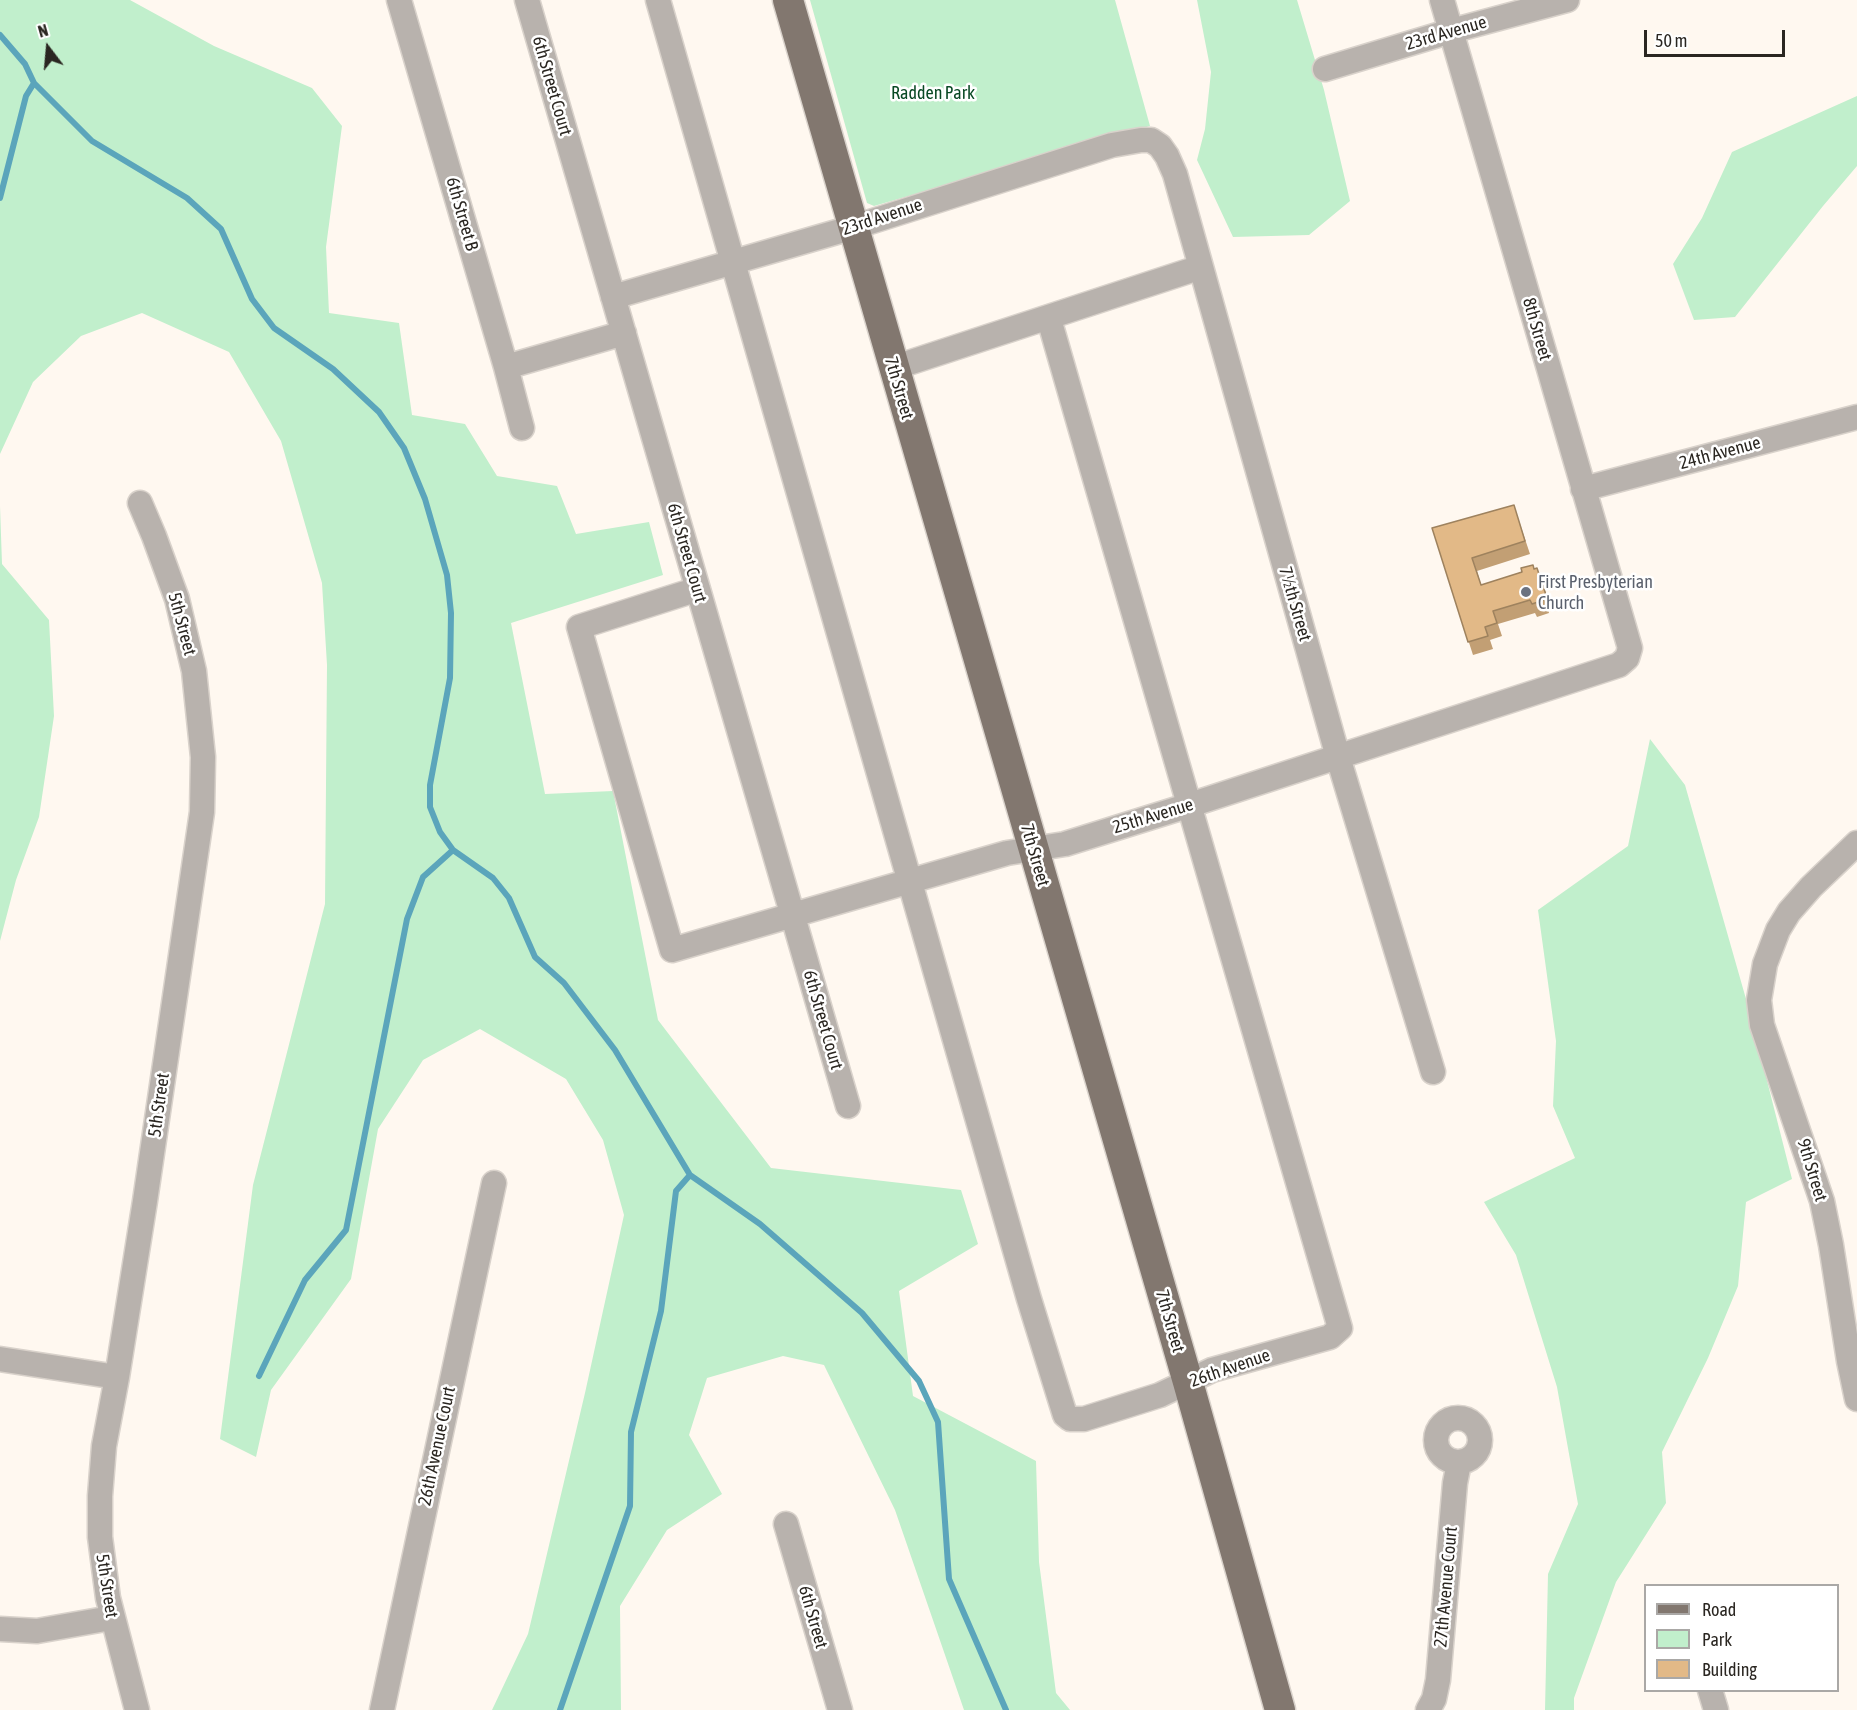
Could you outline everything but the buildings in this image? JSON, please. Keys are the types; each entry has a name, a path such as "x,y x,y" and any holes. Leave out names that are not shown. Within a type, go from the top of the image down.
{"main road":[{"name":"7th Street","path":"788,0 1188,1382 1280,1710"}],"street":[{"name":"6th Street B","path":"399,0 522,428"},
{"name":"6th Street Court","path":"527,0 848,1106"},
{"path":"658,0 911,881"},
{"name":"8th Street","path":"1442,0 1630,648 1627,658"},
{"name":"23rd Avenue","path":"1325,69 1567,0"},
{"name":"23rd Avenue","path":"613,297 854,227 1112,145 1151,140"},
{"name":"7½th Street","path":"1151,140 1167,156 1175,174 1338,757 1433,1072"},
{"path":"893,368 1049,319 1201,267"},
{"path":"1049,319 1190,805"},
{"path":"506,367 624,333"},
{"name":"24th Avenue","path":"1583,489 1857,417"},
{"name":"5th Street","path":"137,1710 111,1618 100,1537 100,1496 104,1446 117,1377 202,812 203,757 194,671 177,599 140,503"},
{"name":"25th Avenue","path":"698,589 579,627 672,950 1007,853 1065,844 1605,671 1619,665 1627,658"},
{"name":"26th Avenue","path":"911,881 1029,1299 1065,1415 1070,1419 1084,1419 1160,1395 1212,1370 1330,1337 1340,1328 1190,805"},
{"name":"9th Street","path":"1857,843 1811,887 1789,912 1765,964 1759,1000 1762,1026 1822,1201 1857,1399"},
{"name":"26th Avenue Court","path":"382,1710 494,1183"},
{"path":"0,1359 117,1377"},
{"name":"27th Avenue Court","path":"1428,1710 1434,1699 1438,1680 1455,1483 1459,1463"},
{"name":"6th Street","path":"786,1524 840,1710"},
{"path":"0,1629 37,1631 111,1618"},
{"path":"1711,1692 1716,1710"}],"green space":[{"path":"0,0 130,0 214,46 312,88 342,126 326,247 329,313 399,323 412,415 465,424 497,476 557,486 576,534 649,522 663,575 511,623 545,794 613,791 658,1020 771,1168 961,1190 978,1244 899,1291 913,1396 1036,1461 1039,1562 1056,1693 1070,1710 964,1710 895,1510 824,1365 783,1356 707,1378 689,1435 722,1494 667,1530 620,1606 621,1710 492,1710 528,1634 624,1215 603,1140 566,1079 480,1029 423,1060 378,1129 351,1279 271,1390 256,1457 220,1439 253,1185 325,904 327,665 322,583 281,441 229,352 142,313 81,336 33,382 0,454"},
{"name":"Radden Park","path":"810,0 1115,0 1150,126 874,206 867,203"},
{"path":"1197,0 1297,0 1324,90 1350,201 1309,235 1233,237 1197,160 1205,129 1211,72"},
{"path":"1857,96 1857,166 1735,317 1694,320 1673,264 1702,218 1732,152"},
{"path":"0,506 2,564 49,620 54,716 39,817 16,880 0,941"},
{"path":"1650,739 1685,785 1748,1006 1792,1179 1746,1202 1738,1286 1708,1358 1662,1452 1666,1503 1616,1582 1574,1698 1574,1710 1545,1710 1548,1574 1578,1504 1557,1387 1516,1255 1484,1202 1575,1158 1553,1106 1556,1041 1538,910 1628,846"}],"waterway":[{"path":"0,35 25,64 34,83 92,141 187,198 221,229 252,299 274,328 333,369 379,412 404,448 425,499 447,575 451,613 450,678 430,785 430,807 440,832 453,850 493,878 509,898 535,957 564,983 615,1050 690,1175 760,1224 862,1313 919,1381 938,1422 949,1579 1006,1710"},
{"path":"0,198 26,96 34,83"},
{"path":"259,1376 305,1280 346,1230 407,919 423,877 453,850"},
{"path":"560,1710 630,1506 631,1432 661,1311 676,1191 690,1175"}],"place":[{"name":"First Presbyterian Church","path":"1526,592"}]}
